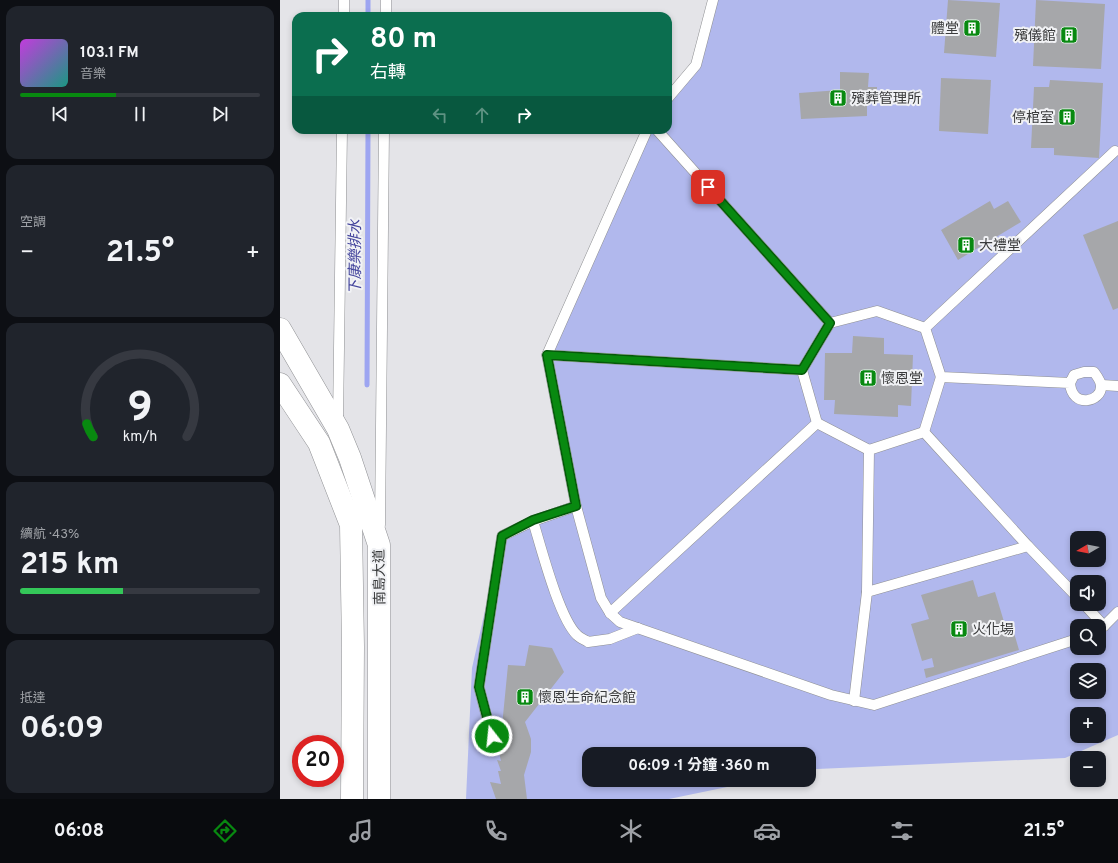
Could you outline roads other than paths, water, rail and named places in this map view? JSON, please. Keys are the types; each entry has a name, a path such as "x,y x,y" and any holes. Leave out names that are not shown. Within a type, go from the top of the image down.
{"street":[{"name":"南島大道","path":"280,329 338,429 350,458 380,545 380,799"},
{"name":"南島大道","path":"280,384 319,443 351,525 353,647 352,799"}],"lane":[{"path":"344,0 344,12"},
{"path":"386,0 386,12"},
{"path":"672,93 696,65 713,0"},
{"path":"338,429 342,134"},
{"path":"380,545 384,134"},
{"path":"645,134 547,355 576,506 601,598 610,613 620,622 831,696 874,705 1070,641"},
{"path":"661,134 830,323"},
{"path":"925,328 1117,151"},
{"path":"924,432 869,450 817,423 802,370 830,323 877,311 925,328"},
{"path":"924,432 941,377 925,328"},
{"path":"547,355 802,370"},
{"path":"1084,372 1094,372 1102,385 1100,393 1092,399 1084,401 1077,398 1071,391 1070,383 1074,375 1084,372"},
{"path":"941,377 1070,383"},
{"path":"1102,385 1118,386"},
{"path":"610,613 817,423"},
{"path":"924,432 1070,590"},
{"path":"854,701 867,592 869,450"},
{"path":"492,736 479,687 502,536 533,520 576,506"},
{"path":"533,520 552,583 566,617 577,635 588,642 610,639 638,628"},
{"path":"867,592 1028,546"},
{"path":"1089,611 1096,619"},
{"path":"1106,623 1118,612"}],"waterway":[{"name":"下康樂排水","path":"368,0 368,12"},
{"name":"下康樂排水","path":"367,385 368,134"}],"place":[{"name":"體堂","path":"972,28"},
{"name":"殯儀館","path":"1069,35"},
{"name":"殯葬管理所","path":"838,98"},
{"name":"停棺室","path":"1067,117"},
{"name":"大禮堂","path":"966,245"},
{"name":"懷恩堂","path":"868,378"},
{"name":"火化場","path":"959,629"},
{"name":"懷恩生命紀念館","path":"525,697"}]}
